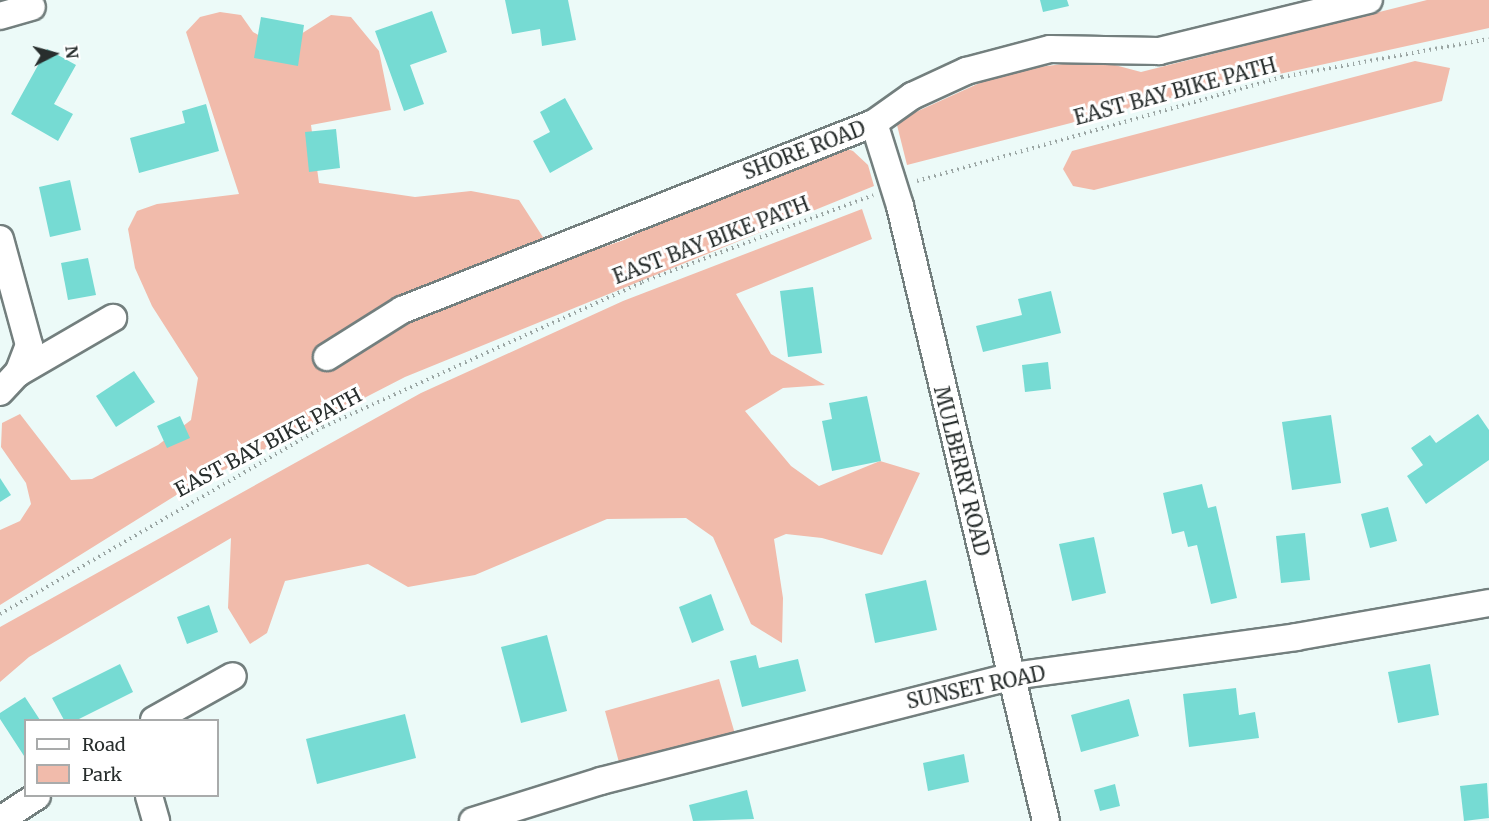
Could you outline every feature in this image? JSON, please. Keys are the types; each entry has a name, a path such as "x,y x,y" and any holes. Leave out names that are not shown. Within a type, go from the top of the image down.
{"street":[{"name":"SHORE ROAD","path":"327,357 412,305 874,123 912,96 966,71 1050,49 1159,51 1369,0"},
{"path":"0,16 32,7"},
{"name":"MULBERRY ROAD","path":"874,123 893,188 1046,821"},
{"path":"0,239 29,345 18,372"},
{"path":"0,392 18,372 113,318"},
{"name":"SUNSET ROAD","path":"473,821 612,778 1012,676 1296,637 1489,603"},
{"path":"156,719 233,676"},
{"path":"0,820 34,797"},
{"path":"150,797 156,821"}],"path":[{"name":"EAST BAY BIKE PATH","path":"0,614 151,522 365,407 642,282 893,188 1282,77 1489,39"}],"green space":[{"path":"1427,0 1489,0 1489,28 1161,100 907,165 896,121 1006,71 1096,60 1141,72"},
{"path":"220,12 241,15 253,32 272,43 293,39 331,15 351,17 379,51 391,110 311,125 319,183 415,197 471,191 519,200 559,262 624,240 801,154 842,147 853,151 868,165 874,186 405,377 178,494 0,605 0,530 20,521 31,504 26,483 1,447 2,423 20,414 71,480 92,479 158,445 191,420 198,378 152,306 135,268 128,229 137,211 157,204 239,194 186,32 200,17"},
{"path":"1415,61 1450,68 1442,101 1094,190 1073,186 1063,169 1072,151"},
{"path":"862,209 872,239 736,294 771,354 825,385 783,388 745,411 791,466 819,486 880,461 920,473 882,555 822,538 786,534 774,539 783,598 782,643 751,624 713,537 686,518 607,519 475,575 408,587 368,564 285,581 267,633 250,644 228,608 231,538 29,657 0,682 0,627 421,393 623,301"},
{"path":"719,679 735,734 620,766 605,711"}],"building":[{"path":"505,0 568,0 576,40 542,46 540,29 512,34"},
{"path":"1040,0 1067,0 1069,6 1043,12"},
{"path":"432,11 447,52 410,65 424,104 404,111 375,31"},
{"path":"261,17 304,25 298,66 254,58"},
{"path":"47,49 76,65 54,104 73,114 58,141 11,114"},
{"path":"565,98 593,149 550,173 533,141 550,132 540,112"},
{"path":"206,104 219,151 139,173 130,138 185,123 182,111"},
{"path":"336,129 340,168 309,172 305,132"},
{"path":"70,180 81,230 50,237 39,187"},
{"path":"88,258 96,295 68,300 61,263"},
{"path":"813,287 822,353 788,357 780,291"},
{"path":"1051,291 1061,333 983,352 976,326 1022,315 1018,299"},
{"path":"1048,362 1051,389 1025,392 1022,365"},
{"path":"134,371 155,402 116,427 96,396"},
{"path":"867,396 881,461 832,471 822,421 832,419 829,403"},
{"path":"1478,414 1489,430 1489,460 1426,504 1407,476 1423,465 1411,448 1430,435 1436,443"},
{"path":"1331,415 1341,483 1292,490 1282,422"},
{"path":"180,416 190,438 167,448 157,426"},
{"path":"0,478 11,495 0,502"},
{"path":"1202,484 1208,508 1216,506 1237,598 1211,604 1197,545 1188,547 1184,531 1172,534 1163,493"},
{"path":"1388,507 1397,541 1370,548 1361,514"},
{"path":"1305,533 1310,580 1281,583 1276,536"},
{"path":"1094,537 1106,593 1072,601 1059,544"},
{"path":"926,580 937,630 875,643 865,594"},
{"path":"711,594 724,630 692,643 679,607"},
{"path":"209,605 218,632 187,644 177,617"},
{"path":"547,635 567,711 521,723 501,647"},
{"path":"756,655 759,668 798,659 806,691 742,707 730,661"},
{"path":"120,664 133,692 79,719 63,719 52,698"},
{"path":"1430,664 1439,715 1398,723 1388,672"},
{"path":"1236,688 1239,715 1255,712 1259,738 1189,747 1183,694"},
{"path":"25,697 39,719 24,719 24,756 0,719 0,713"},
{"path":"1129,699 1139,736 1081,752 1071,715"},
{"path":"405,714 416,758 317,784 306,739"},
{"path":"964,754 969,782 928,791 923,763"},
{"path":"1487,783 1489,818 1464,821 1460,786"},
{"path":"1115,784 1120,806 1100,811 1094,790"},
{"path":"747,790 754,819 693,821 689,805"}]}
